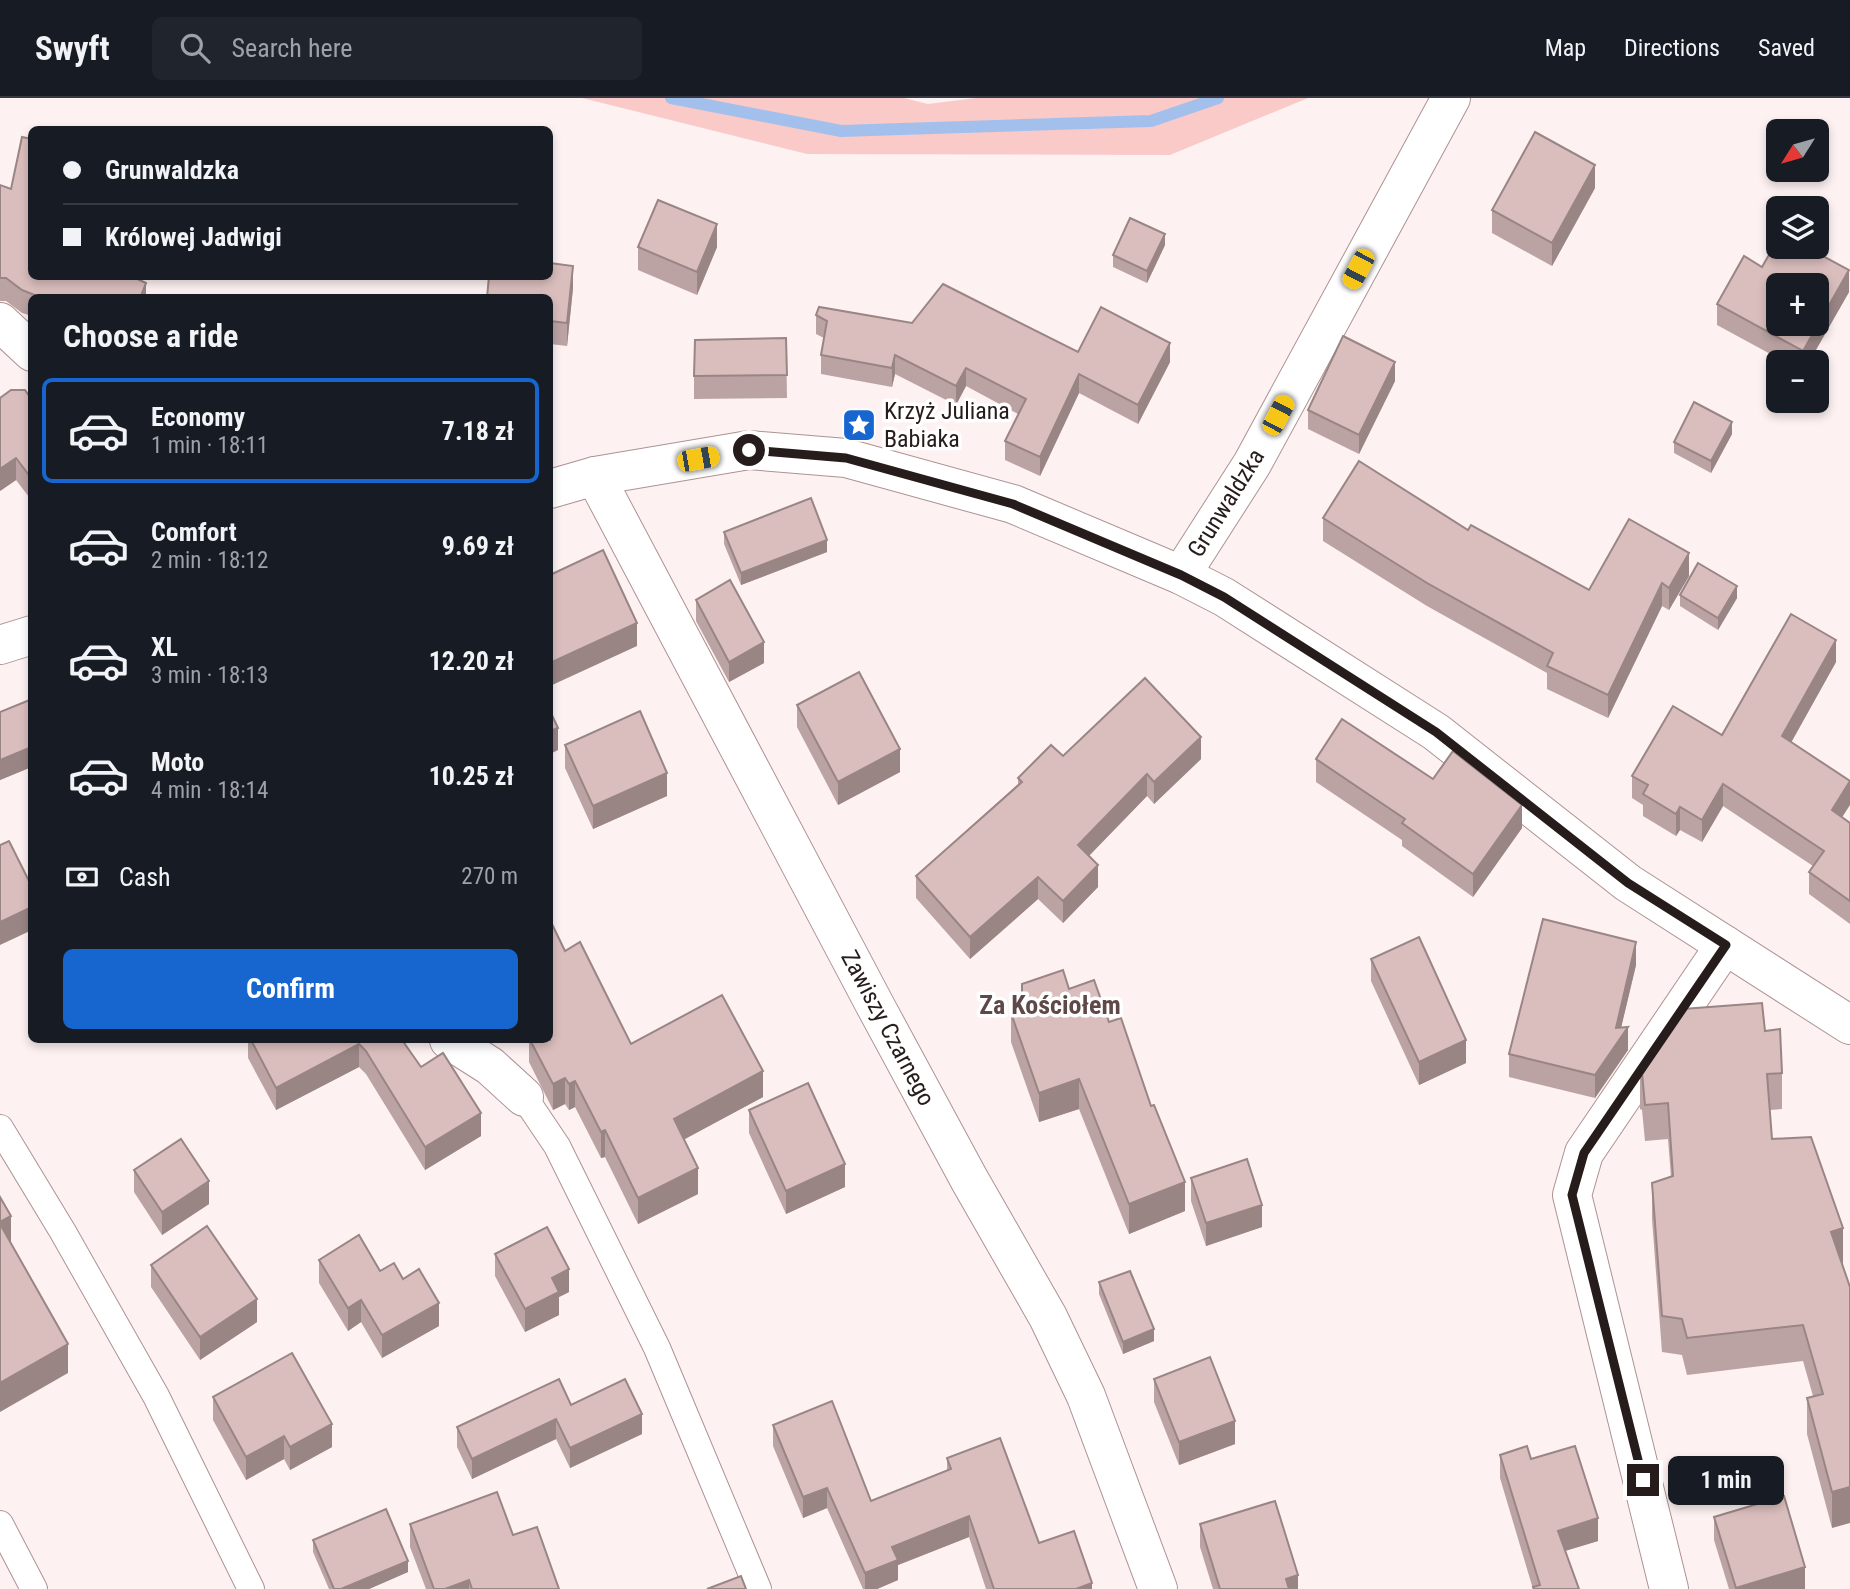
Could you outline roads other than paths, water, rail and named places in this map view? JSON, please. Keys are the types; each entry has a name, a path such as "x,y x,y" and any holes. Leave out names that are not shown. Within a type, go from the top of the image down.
{"street":[{"name":"Grunwaldzka","path":"1181,575 1252,464 1451,98"},
{"path":"0,322 28,348"},
{"name":"Grunwaldzka","path":"553,488 595,476 749,450 846,458 1013,504 1181,575 1224,597 1436,732 1628,883 1850,1025"},
{"name":"Zawiszy Czarnego","path":"595,476 876,1007 969,1179 1048,1317 1086,1396 1158,1589"},
{"path":"0,645 28,636"},
{"path":"1669,1589 1572,1195 1584,1153 1726,945"},
{"path":"454,1043 490,1066 524,1097"}],"lane":[{"path":"524,1097 557,1146 657,1348 758,1589"},
{"path":"0,1128 63,1232 156,1396 251,1589"},
{"path":"0,1524 34,1589"}],"waterway":[{"path":"671,98 841,131 1151,121 1218,98"}],"place":[{"name":"Krzyż Juliana Babiaka","path":"859,425"}],"district":[{"name":"Za Kościołem","path":"1050,1005"}]}
